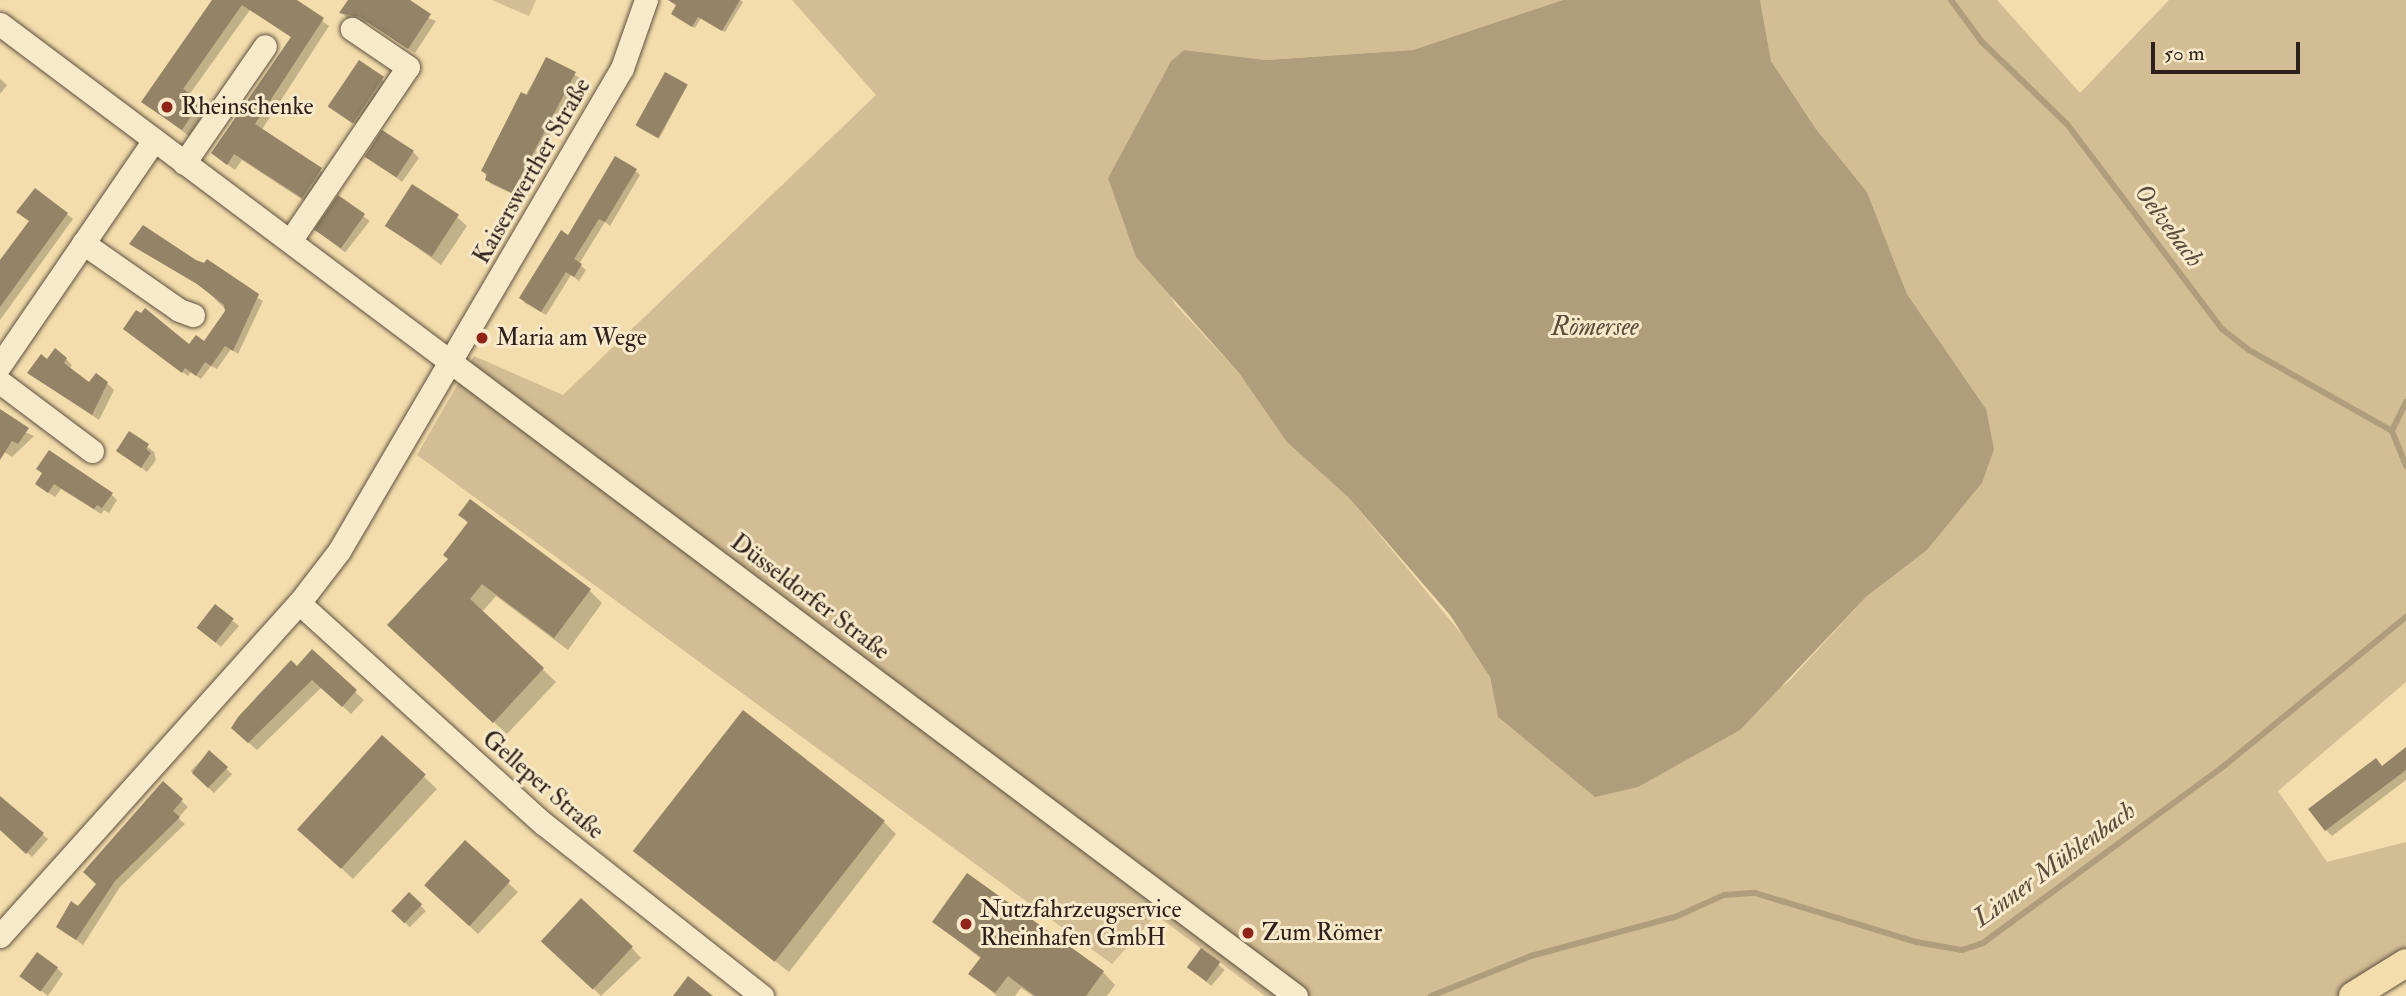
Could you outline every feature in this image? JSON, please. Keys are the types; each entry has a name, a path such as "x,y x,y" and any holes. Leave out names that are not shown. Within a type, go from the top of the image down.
{"main road":[{"path":"2353,996 2406,963"}],"street":[{"name":"Kaiserswerther Straße","path":"451,362 622,68 646,0"},
{"name":"Düsseldorfer Straße","path":"0,24 1296,996"},
{"path":"290,242 408,67 352,29"},
{"path":"184,163 265,46"},
{"path":"92,451 0,368 154,140"},
{"path":"83,243 179,310 193,315"},
{"path":"0,936 299,603 339,551 451,362"},
{"name":"Gelleper Straße","path":"299,603 544,824 762,996"}],"shaded area":[{"path":"492,0 536,0 529,16"},
{"path":"792,0 1563,0 1413,50 1266,60 1184,50 1171,61 1108,178 1175,304 1239,373 1288,442 1348,497 1480,656 1490,677 1498,717 1595,796 1638,787 1789,681 1866,597 1927,550 1982,483 1986,409 1907,294 1867,192 1816,129 1771,61 1760,0 1997,0 2080,93 2169,0 2406,0 2406,682 2278,791 2327,862 2406,842 2406,952 2338,996 1265,996 1156,915 1112,964 417,455 474,356 563,395 876,95"}],"water":[{"name":"Römersee","path":"1563,0 1760,0 1771,61 1816,129 1867,192 1907,294 1986,409 1994,449 1982,483 1927,550 1866,597 1740,730 1638,787 1595,797 1498,717 1490,677 1450,615 1348,497 1287,442 1239,373 1136,257 1108,178 1171,61 1184,50 1266,60 1413,50"}],"building":[{"path":"212,0 297,0 324,18 255,124 322,168 302,198 234,154 227,165 211,153 291,37 242,5 183,89 201,101 182,130 141,102"},
{"path":"348,0 410,0 431,14 408,49 360,17 339,13"},
{"path":"668,0 740,0 722,31 698,17 692,27 671,14 676,5"},
{"path":"546,57 576,72 512,193 485,180 487,174 481,171 521,92 527,95"},
{"path":"359,60 384,77 353,123 328,106"},
{"path":"665,72 688,85 658,138 635,125"},
{"path":"382,130 414,151 396,178 365,157"},
{"path":"615,156 637,169 605,222 599,219 574,259 582,264 574,277 566,272 541,312 519,298 561,230 568,235"},
{"path":"412,184 459,214 432,256 385,226"},
{"path":"35,188 68,213 0,307 0,260 29,221 16,212"},
{"path":"338,195 365,214 341,248 314,229"},
{"path":"143,225 196,260 204,263 207,259 259,294 233,351 225,346 211,366 205,362 196,376 185,368 182,373 123,329 136,310 141,313 145,308 189,344 196,335 204,341 225,311 224,305 197,284 129,244"},
{"path":"55,348 67,358 64,363 89,382 96,373 108,382 92,415 27,373 41,354 47,359"},
{"path":"0,409 29,428 18,444 12,441 0,460"},
{"path":"129,431 149,444 146,449 151,453 141,468 116,451"},
{"path":"49,450 113,493 102,508 97,505 94,509 54,484 48,493 35,484 42,473 36,469"},
{"path":"470,499 591,589 554,638 482,584 470,599 544,668 493,723 387,625 448,559 443,555 468,522 458,515"},
{"path":"215,604 234,619 215,642 197,628"},
{"path":"312,649 357,690 342,707 312,680 248,743 231,728 238,717 291,660 297,666"},
{"path":"743,710 885,821 775,962 633,851"},
{"path":"382,735 426,774 341,869 297,829"},
{"path":"2406,747 2406,770 2325,831 2308,809 2376,758 2382,766"},
{"path":"209,750 228,767 208,788 192,773"},
{"path":"163,781 183,799 173,811 180,817 115,881 76,940 56,927 71,901 78,906 96,884 83,872"},
{"path":"0,796 44,833 26,854 0,830"},
{"path":"465,840 510,881 470,926 424,885"},
{"path":"967,873 1104,971 1086,996 1035,996 1008,976 995,993 968,974 981,957 932,922"},
{"path":"409,892 422,904 404,923 391,911"},
{"path":"581,898 633,946 593,990 541,941"},
{"path":"1201,948 1220,962 1206,982 1187,967"},
{"path":"37,952 58,967 40,992 19,976"},
{"path":"688,976 713,996 673,996"}],"waterway":[{"name":"Oelvebach","path":"1951,0 1982,42 2067,124 2222,329 2249,350 2392,431"},
{"name":"Oelvebach","path":"2406,402 2392,431 2406,466"},
{"name":"Linner Mühlenbach","path":"1431,996 1531,956 1675,917 1724,895 1755,893 1916,942 1962,950 1983,943 2225,765 2406,617"}],"place":[{"name":"Rheinschenke","path":"167,107"},
{"name":"Maria am Wege","path":"482,338"},
{"name":"Nutzfahrzeugservice Rheinhafen GmbH","path":"966,924"},
{"name":"Zum Römer","path":"1248,933"}]}
